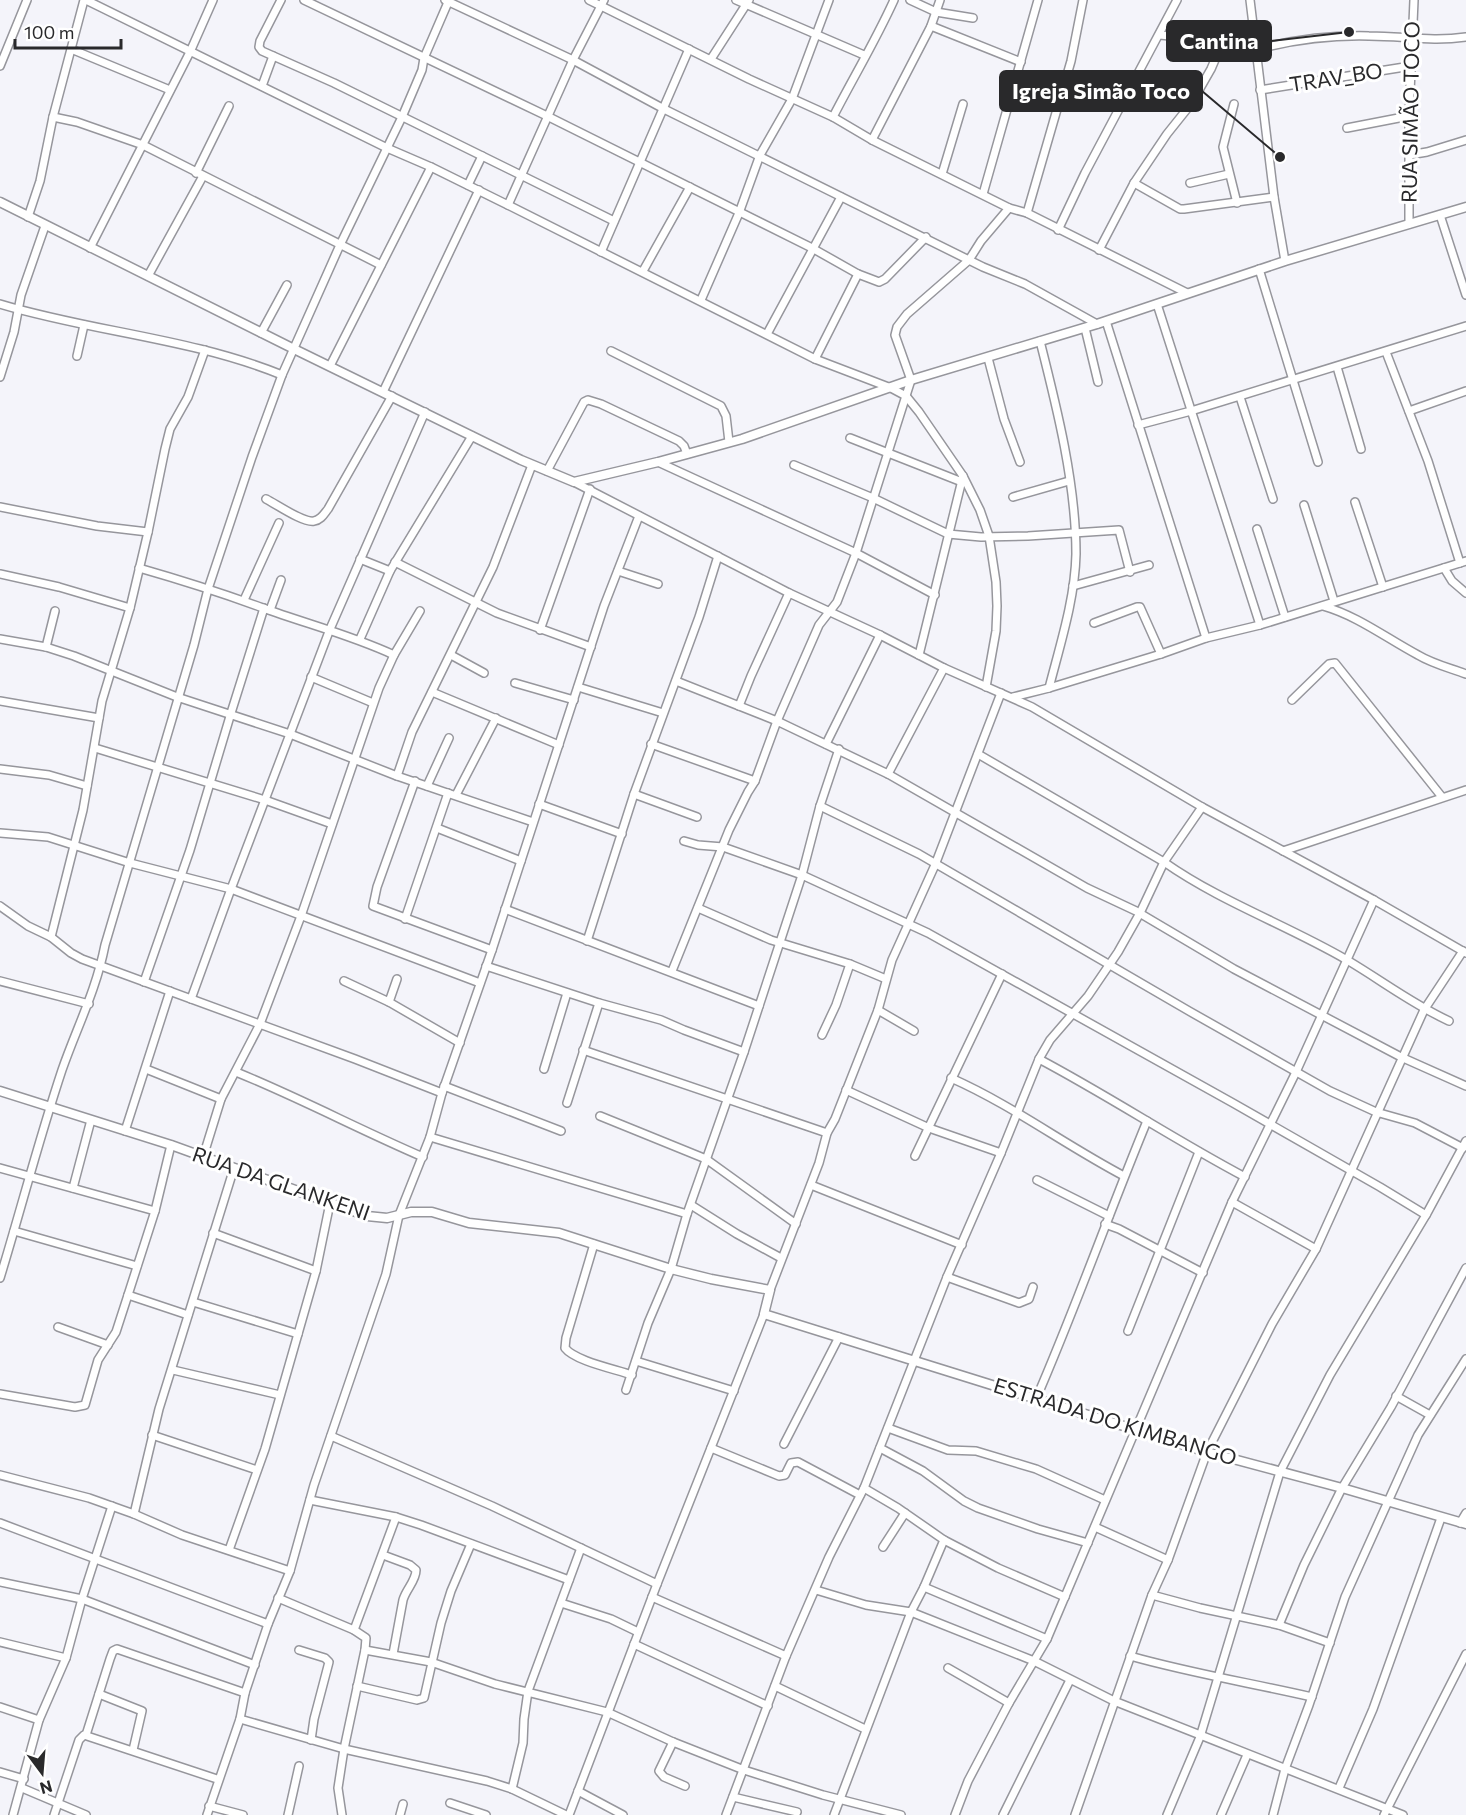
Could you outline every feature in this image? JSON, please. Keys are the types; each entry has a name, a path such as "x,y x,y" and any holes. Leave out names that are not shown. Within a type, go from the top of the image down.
{"street":[{"path":"0,66 27,0"},
{"path":"28,217 40,181 53,117 85,0 387,148 479,190 815,359 891,388 906,396 914,404 980,510 989,536 997,606 996,631 986,687"},
{"path":"90,248 190,52 213,0"},
{"path":"280,0 259,47 262,51 334,83 614,221"},
{"path":"304,0 547,116 812,248 858,274 883,282 926,237"},
{"path":"589,0 602,3 689,49 833,117 872,140 1010,208 1027,213 1186,293"},
{"path":"736,0 747,2 864,56"},
{"path":"701,300 739,213 760,155 792,99 830,0"},
{"path":"833,117 894,0"},
{"path":"910,0 936,12 973,18"},
{"path":"872,140 932,26 940,0"},
{"path":"983,194 1038,0"},
{"path":"1027,213 1071,61 1083,0"},
{"path":"1058,230 1085,173 1177,0"},
{"path":"1250,0 1274,197 1285,261"},
{"name":"RUA SIMÃO TOCO","path":"1409,224 1409,116 1414,0"},
{"path":"0,1278 50,1106 101,967 105,945 159,766 208,589 252,457 282,375 340,245 402,117 447,1 573,60 841,197 1101,322 1138,425 1206,638"},
{"path":"711,59 747,2"},
{"path":"508,205 573,60 602,3"},
{"path":"932,26 1021,62"},
{"path":"1160,35 1223,41 1255,48 1325,36 1441,40 1466,37"},
{"path":"1099,250 1134,183 1167,134 1191,104 1211,69 1223,41"},
{"path":"71,49 170,90"},
{"path":"601,252 689,49"},
{"path":"262,86 273,56"},
{"name":"TRAV_BO","path":"1260,90 1411,66"},
{"path":"942,174 963,104"},
{"path":"1234,104 1223,147 1237,203"},
{"path":"148,276 200,174 229,106"},
{"path":"1347,128 1409,116"},
{"path":"53,117 77,122 142,145 381,265"},
{"path":"1409,156 1466,140"},
{"path":"468,185 482,156"},
{"path":"330,366 431,167"},
{"path":"1190,183 1229,174"},
{"path":"1134,183 1179,209 1274,197"},
{"path":"643,271 690,187"},
{"path":"383,392 479,190"},
{"path":"767,334 841,197"},
{"path":"0,202 472,436 532,465 590,489 789,593 880,635 944,668 1013,698 1202,807 1374,900 1464,952 1424,1010 1376,1112 1352,1171 1341,1189 1316,1249 1267,1333 1207,1452 1168,1560 1152,1595 1075,1815"},
{"path":"574,482 729,442 911,380 1085,328 1259,269 1466,207"},
{"path":"672,971 723,847 748,792 756,781 777,721 819,625 837,602 856,554 911,380 895,335 897,327 907,314 969,260 981,241 1010,208"},
{"path":"1440,215 1466,295"},
{"path":"0,377 14,332 17,309 45,226"},
{"path":"1259,269 1317,462"},
{"path":"815,359 858,274"},
{"path":"261,333 287,285"},
{"path":"0,304 84,325 206,350 249,362 282,375"},
{"path":"1157,304 1260,625"},
{"path":"76,356 84,325"},
{"path":"1138,425 1240,397 1466,326"},
{"path":"1085,328 1098,382"},
{"path":"1040,342 1054,396 1069,480 1076,555 1073,586 1049,688"},
{"path":"51,937 75,844 105,687 130,608 170,429 188,397 206,350"},
{"path":"611,351 721,406 726,416 729,442"},
{"path":"1013,698 1463,562 1386,352"},
{"path":"988,358 1020,462"},
{"path":"1336,367 1361,449"},
{"path":"1409,411 1466,391"},
{"path":"266,499 305,520 313,522 320,519 328,509 392,396"},
{"path":"1240,397 1273,499"},
{"path":"547,471 584,402 588,400 679,441 687,454"},
{"path":"191,999 330,629 425,412"},
{"path":"360,639 395,562 472,436"},
{"path":"850,438 962,479"},
{"path":"658,462 856,554 935,595"},
{"path":"397,776 412,732 493,567 532,465"},
{"path":"794,465 873,498 948,534 989,536 1119,530 1130,572"},
{"path":"919,655 962,479"},
{"path":"1013,497 1069,480"},
{"path":"540,630 590,489"},
{"path":"1355,502 1383,587"},
{"path":"1304,505 1334,601"},
{"path":"0,507 97,526 148,532"},
{"path":"207,1815 240,1719 245,1693 268,1624 290,1571 318,1473 386,1274 399,1215 430,1137 443,1090 492,950 591,647 639,516"},
{"path":"244,600 279,523"},
{"path":"1257,529 1286,617"},
{"path":"587,941 651,744 676,681 718,556"},
{"path":"360,559 390,572"},
{"path":"395,562 476,603 540,630 591,647"},
{"path":"1073,586 1149,565"},
{"path":"140,567 360,639 394,655"},
{"path":"1444,568 1452,580 1466,593"},
{"path":"618,571 658,584"},
{"path":"0,574 59,587 130,608"},
{"path":"144,982 182,875 231,713 267,609 281,580"},
{"path":"739,706 789,593"},
{"path":"1321,605 1371,626 1430,661 1466,674"},
{"path":"1094,623 1140,607 1161,654"},
{"path":"46,647 55,611"},
{"path":"203,1157 221,1099 260,1023 301,916 373,703 394,655 420,611"},
{"path":"826,744 880,635"},
{"path":"0,639 46,647 74,656 177,697 231,713 397,776 533,822"},
{"path":"451,655 484,673"},
{"path":"1292,700 1329,664 1335,663 1442,797"},
{"path":"888,774 944,668"},
{"path":"311,677 373,703"},
{"path":"676,681 777,721 888,774 1087,888 1140,913 1234,969 1401,1057 1466,1086"},
{"path":"515,683 574,700"},
{"path":"578,687 663,713"},
{"path":"432,692 559,745"},
{"path":"240,1719 344,1749 486,1781 512,1789 568,1815 764,1314 781,1258 811,1185 827,1133 878,1011 892,960 935,865 1001,693"},
{"path":"0,701 99,718"},
{"path":"456,795 496,718"},
{"path":"427,786 449,738"},
{"path":"651,744 756,781"},
{"path":"95,747 265,800 332,824"},
{"path":"626,1390 648,1323 671,1269 690,1204 744,1052 802,875 820,806 839,750"},
{"path":"978,754 1183,875 1253,914 1346,959 1424,1010 1449,1021"},
{"path":"0,769 49,775 87,786"},
{"path":"415,782 373,904 376,908 492,950"},
{"path":"1283,851 1466,790"},
{"path":"405,919 448,793"},
{"path":"634,794 697,818"},
{"path":"540,804 622,834"},
{"path":"820,806 919,854 1330,1091 1376,1112 1415,1123 1465,1144 1426,1215 1330,1375 1280,1472 1200,1737 1167,1815"},
{"path":"726,1815 786,1656 829,1557 862,1492 947,1277 1039,1059 1050,1041 1073,1015 1109,965 1140,913 1164,862 1202,807"},
{"path":"437,828 521,861"},
{"path":"0,833 48,837 231,889 480,983"},
{"path":"684,842 723,847 802,875 909,925 1352,1171 1426,1215"},
{"path":"955,1815 968,1781 1009,1703 1047,1639 1232,1202 1271,1126 1374,900"},
{"path":"0,906 28,926 51,937 71,953 101,967 561,1131"},
{"path":"698,908 779,943 850,964 886,979"},
{"path":"505,909 759,1006"},
{"path":"822,1035 836,1005 850,964"},
{"path":"486,966 599,1003 661,1020 744,1052"},
{"path":"915,1156 1002,975"},
{"path":"389,1002 397,979"},
{"path":"0,981 89,1004"},
{"path":"344,981 389,1002 460,1043"},
{"path":"125,1131 170,991"},
{"path":"544,1069 567,993"},
{"path":"567,1103 599,1003"},
{"path":"878,1011 914,1030"},
{"path":"583,1050 827,1133"},
{"path":"1039,1059 1245,1177"},
{"path":"146,1069 221,1099"},
{"path":"236,1072 303,1100 423,1157"},
{"path":"951,1078 982,1092 1075,1150 1124,1176"},
{"path":"846,1090 928,1128 1001,1153"},
{"name":"RUA DA GLANKENI","path":"0,1091 171,1145 367,1216 387,1218 411,1212 432,1212 469,1223 559,1233 671,1269 770,1290"},
{"path":"600,1116 706,1160 796,1224"},
{"path":"73,1188 91,1120"},
{"path":"1036,1399 1082,1289 1105,1224 1147,1121"},
{"path":"430,1137 687,1214"},
{"path":"0,1394 81,1407 86,1402 98,1360 116,1332 155,1211 171,1145"},
{"path":"1128,1331 1199,1152"},
{"path":"0,1168 155,1211"},
{"path":"134,1514 152,1436 234,1168"},
{"path":"1037,1180 1109,1216"},
{"path":"811,1185 962,1245"},
{"path":"1232,1202 1316,1249"},
{"path":"229,1550 257,1470 298,1334 316,1271 330,1203"},
{"path":"690,1204 737,1234 781,1258"},
{"path":"1105,1224 1203,1273"},
{"path":"14,1231 137,1266"},
{"path":"213,1233 316,1271"},
{"path":"594,1244 565,1348 569,1353 578,1357 632,1375"},
{"path":"1279,1625 1304,1565 1342,1488 1396,1396 1466,1268"},
{"path":"947,1277 1018,1303 1029,1299 1033,1287"},
{"path":"128,1295 188,1315"},
{"path":"193,1302 298,1334"},
{"name":"ESTRADA DO KIMBANGO","path":"764,1314 1207,1452 1342,1488 1463,1524"},
{"path":"58,1327 108,1345"},
{"path":"784,1444 838,1337"},
{"path":"1273,1815 1285,1769 1345,1597 1418,1435 1466,1359"},
{"path":"636,1361 734,1392"},
{"path":"173,1370 280,1395"},
{"path":"1396,1396 1430,1415"},
{"path":"888,1428 948,1450 976,1451 1036,1469 1105,1500"},
{"path":"152,1436 257,1470"},
{"path":"332,1436 462,1492 657,1584"},
{"path":"711,1448 779,1476 785,1475 791,1463 798,1462 905,1513 945,1540 998,1568 1065,1597"},
{"path":"880,1448 923,1471 964,1501 978,1508 1038,1529 1088,1543"},
{"path":"0,1475 89,1498 182,1535 290,1571"},
{"path":"310,1500 396,1517 437,1530 569,1580"},
{"path":"13,1815 39,1720 66,1658 112,1506"},
{"path":"883,1547 905,1513"},
{"path":"1463,1524 1466,1513"},
{"path":"354,1630 396,1517"},
{"path":"1339,1788 1372,1709 1441,1518"},
{"path":"0,1523 96,1557 268,1624"},
{"path":"1095,1527 1168,1560"},
{"path":"834,1815 910,1612 945,1540"},
{"path":"357,1686 417,1701 424,1698 441,1623 451,1591 471,1544"},
{"path":"512,1789 523,1743 528,1691 581,1548"},
{"path":"383,1555 410,1565 416,1570 403,1600 393,1654"},
{"path":"0,1582 82,1599 255,1665"},
{"path":"924,1587 1047,1639"},
{"path":"816,1590 866,1605 910,1612 1035,1661 1114,1701 1200,1737 1339,1788 1386,1812 1403,1815"},
{"path":"1152,1595 1279,1625 1330,1643"},
{"path":"652,1597 786,1656"},
{"path":"278,1598 354,1630 366,1638 344,1749 338,1794 342,1815"},
{"path":"561,1603 611,1619 638,1632"},
{"path":"0,1642 66,1658"},
{"path":"634,1644 768,1706"},
{"path":"86,1735 110,1659 117,1649 245,1693"},
{"path":"299,1650 325,1658 329,1662 311,1740"},
{"path":"365,1650 432,1662 495,1684 607,1712 673,1742 744,1770 823,1795 896,1814"},
{"path":"1386,1812 1466,1654"},
{"path":"1130,1656 1172,1668 1312,1697"},
{"path":"948,1668 1009,1703"},
{"path":"1003,1815 1070,1680"},
{"path":"775,1686 865,1730"},
{"path":"99,1694 142,1711 133,1750"},
{"path":"0,1707 39,1720"},
{"path":"54,1815 79,1740 86,1735 218,1779"},
{"path":"673,1742 659,1771 664,1777 685,1786"},
{"path":"1221,1815 1247,1755"},
{"path":"288,1815 299,1766"},
{"path":"0,1772 24,1779"},
{"path":"22,1788 86,1815"},
{"path":"578,1791 623,1815"},
{"path":"733,1797 797,1812"},
{"path":"450,1803 486,1815"},
{"path":"400,1815 403,1804"},
{"path":"209,1806 243,1815"}],"place":[{"name":"Cantina","path":"1349,32"},
{"name":"Igreja Simão Toco","path":"1280,157"}]}
